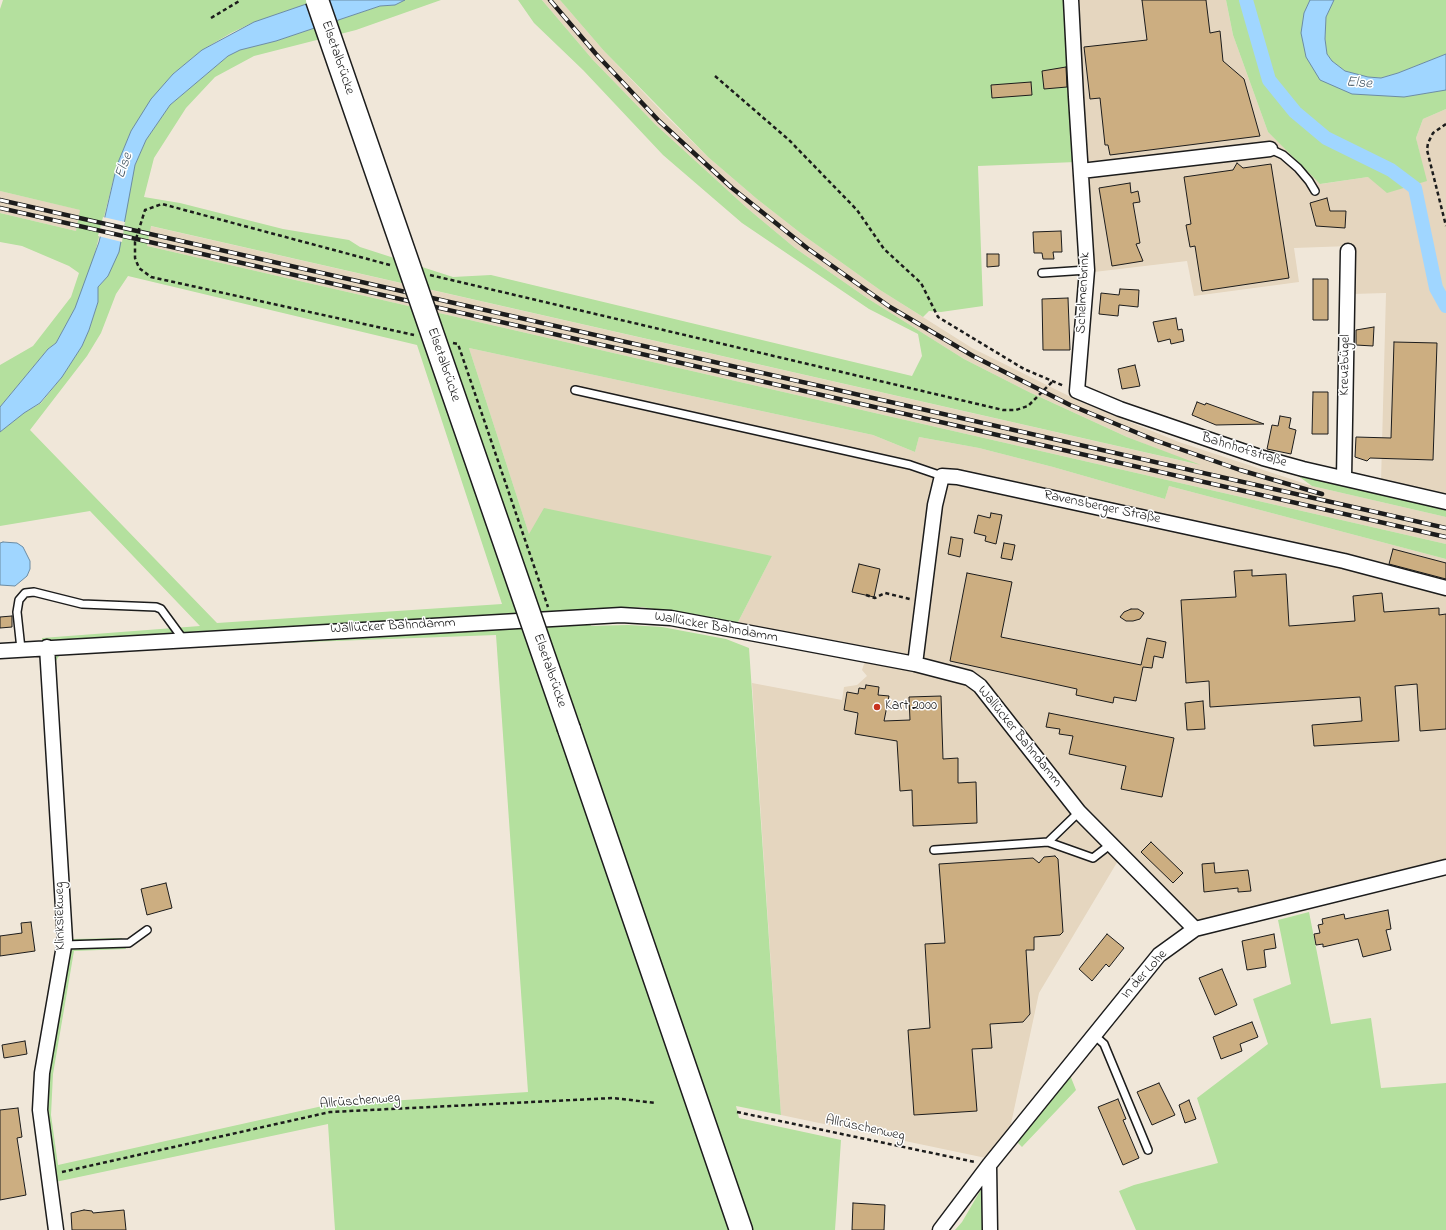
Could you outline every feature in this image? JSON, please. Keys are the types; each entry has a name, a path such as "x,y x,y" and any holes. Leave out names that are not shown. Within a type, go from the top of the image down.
{"main road":[{"name":"Elsetalbrücke","path":"317,0 741,1230"}],"street":[{"name":"Schelmenbrink","path":"1071,0 1087,270 1077,391"},
{"path":"1081,171 1270,149"},
{"name":"Kreuzbügel","path":"1344,478 1348,251"},
{"name":"Bahnhofstraße","path":"1077,391 1120,409 1276,461 1446,502"},
{"path":"915,664 935,505 942,476"},
{"name":"Ravensberger Straße","path":"942,476 957,477 1344,561 1446,588"},
{"name":"Wallücker Bahndamm","path":"0,651 183,639 621,615 671,618 915,664 969,678 980,686 1079,812 1195,929"},
{"name":"Klinksiekweg","path":"47,647 64,945 42,1073 40,1110 56,1230"},
{"name":"In der Lohe","path":"940,1230 989,1165 1159,955 1195,929 1446,867"},
{"path":"989,1165 990,1230"}],"lane":[{"path":"1270,149 1283,155 1298,168 1315,191"},
{"path":"1042,273 1087,270"},
{"path":"575,390 910,465 942,476"},
{"path":"21,649 17,612 19,600 25,593 34,592 82,604 156,607 161,609 183,639"},
{"path":"1048,842 1079,812"},
{"path":"934,850 1048,842 1093,858 1110,844"},
{"path":"64,945 128,943 147,930"},
{"path":"1094,1035 1104,1044 1148,1150"}],"path":[{"path":"211,18 241,0"},
{"path":"715,76 789,140 857,210 884,249 922,283 938,317 1024,369 1077,391"},
{"path":"1446,124 1433,133 1428,143 1427,150 1446,226"},
{"path":"397,266 162,204 146,210 135,242 135,258 139,268 151,276 419,336"},
{"path":"427,274 1003,410 1016,410 1028,406 1053,381"},
{"path":"450,342 458,344 552,618"},
{"path":"866,595 875,598 885,593 924,602"},
{"name":"Allrüschenweg","path":"48,1175 330,1112 613,1098 656,1103"},
{"name":"Allrüschenweg","path":"738,1112 989,1165"}],"shaded area":[{"path":"542,0 560,0 604,51 667,117 708,157 757,199 803,235 880,290 972,348 1081,402 1179,442 1312,486 1446,517 1446,544 147,246 150,226 1196,464 1127,437 1029,392 964,359 867,298 795,248 747,208 656,125 593,60"},
{"path":"1066,0 1226,0 1233,35 1268,132 1321,184 1368,177 1426,181 1416,138 1423,119 1446,109 1446,494 1381,482 1386,293 1352,294 1350,246 1294,248 1299,282 1194,296 1187,261 1094,272 1088,197 1089,181 1076,162"},
{"path":"0,191 81,210 76,231 0,213"},
{"path":"469,348 873,435 915,452 919,437 979,448 1053,467 1165,499 1169,486 1446,559 1446,863 1205,923 1196,921 1125,849 1039,993 1009,1133 986,1158 781,1115 752,683 842,700 844,687 857,685 867,676 862,670 866,658 901,665 889,651 737,624 772,556 529,534"}],"green space":[{"path":"3,0 318,0 254,22 231,33 202,50 173,74 131,131 117,165 92,265 75,308 56,343 48,349 0,407 0,365 33,346 71,297 79,273 69,266 22,246 0,242 0,213 76,231 80,210 0,191 0,9"},
{"path":"405,0 441,0 356,30 254,56 215,77 186,108 154,158 144,197 180,203 283,229 349,240 360,247 453,277 491,275 912,376 922,356 918,334 869,309 742,223 663,155 583,70 534,23 518,0 542,0 593,60 656,125 747,208 795,248 867,298 964,359 1029,392 1127,437 1201,465 151,226 147,246 1446,544 1446,559 1169,486 1165,499 1053,467 979,448 919,437 915,452 873,435 469,348 529,534 544,508 772,556 737,624 642,607 586,612 591,626 628,625 662,627 726,639 749,648 781,1115 736,1106 739,1118 841,1140 835,1230 335,1230 328,1124 46,1184 37,1109 62,940 42,638 200,626 90,511 0,526 0,432 24,413 41,403 62,377 82,346 98,302 98,287 108,276 135,165 146,140 170,105 228,56 240,50 276,41 380,6 395,5","holes":["128,276 417,345 502,604 217,623 30,430 87,356 101,333 116,294","496,635 528,1092 327,1105 58,1165 51,1115 53,1074 74,951 126,949 122,938 73,939 53,666 59,656 67,651"]},
{"path":"560,0 1066,0 1076,162 978,166 983,306 941,312 929,311 923,317 880,290 803,235 757,199 708,157 604,51"},
{"path":"1226,0 1310,0 1304,13 1306,57 1404,97 1446,90 1446,109 1423,119 1416,138 1427,181 1387,193 1368,177 1320,184 1268,132 1233,35"},
{"path":"1334,0 1446,0 1446,54 1381,78 1368,77 1345,71 1332,61 1327,54 1325,39 1326,17"},
{"path":"1290,470 1446,508 1446,517 1312,486"},
{"path":"1309,912 1331,1024 1371,1018 1381,1088 1446,1083 1446,1230 1136,1230 1119,1191 1134,1185 1218,1163 1197,1098 1268,1044 1253,999 1291,984 1278,920"},
{"path":"1070,1075 1076,1090 1022,1147 1018,1143 1020,1137"},
{"path":"983,1186 983,1230 955,1230 962,1222"}],"water":[{"name":"Else","path":"318,0 405,0 395,5 380,6 276,41 240,50 228,56 170,105 146,140 135,165 119,252 108,276 98,287 98,302 82,346 62,377 40,403 24,413 0,432 0,407 48,349 56,343 75,308 99,242 117,165 131,131 151,99 173,74 202,50 254,22"},
{"name":"Else","path":"1310,0 1334,0 1326,17 1325,39 1327,54 1332,61 1345,71 1368,77 1381,78 1446,54 1446,90 1404,97 1352,94 1320,80 1306,57 1301,33 1304,13"},
{"path":"0,543 17,543 23,547 30,561 30,569 27,576 15,586 0,585"}],"pier":[{"path":"103,217 125,222 122,242 98,236"}],"building":[{"path":"1142,0 1206,0 1210,33 1220,31 1223,61 1244,79 1260,136 1110,155 1108,145 1105,145 1100,98 1090,99 1084,47 1147,40"},
{"path":"1066,67 1067,87 1044,89 1042,71"},
{"path":"1031,82 1032,95 992,98 991,85"},
{"path":"1237,163 1243,168 1271,164 1289,278 1202,291 1195,246 1190,247 1186,225 1191,224 1184,177 1233,170"},
{"path":"1130,183 1131,193 1138,191 1140,202 1133,203 1140,243 1136,244 1143,261 1112,266 1099,188"},
{"path":"1327,198 1330,211 1346,211 1345,228 1316,226 1310,203"},
{"path":"1061,231 1062,252 1053,252 1054,259 1043,259 1042,253 1034,253 1033,232"},
{"path":"987,254 999,254 999,266 987,267"},
{"path":"1313,279 1328,279 1328,320 1313,320"},
{"path":"1120,289 1139,290 1138,307 1119,305 1118,316 1099,314 1101,293 1119,295"},
{"path":"1068,298 1070,350 1043,350 1042,299"},
{"path":"1176,318 1178,330 1182,329 1184,341 1171,344 1170,339 1158,342 1153,322"},
{"path":"1374,327 1373,346 1356,345 1356,330"},
{"path":"1394,342 1437,343 1433,460 1370,458 1367,461 1355,457 1356,437 1391,438"},
{"path":"1135,365 1140,386 1122,389 1118,369"},
{"path":"1313,392 1328,392 1328,434 1312,434"},
{"path":"1197,402 1205,405 1206,403 1264,424 1216,425 1192,415"},
{"path":"1280,416 1291,418 1289,428 1296,430 1291,454 1267,449 1272,425 1278,426"},
{"path":"991,513 1002,515 996,544 985,541 986,536 974,533 978,515 990,518"},
{"path":"951,537 963,539 960,557 948,554"},
{"path":"1004,543 1015,545 1012,560 1001,558"},
{"path":"1393,549 1446,563 1446,579 1389,564"},
{"path":"859,564 880,569 874,597 852,592"},
{"path":"1252,570 1252,576 1286,574 1289,626 1355,621 1353,596 1382,593 1384,612 1439,608 1439,615 1446,614 1446,729 1420,731 1417,684 1395,686 1399,741 1314,746 1312,725 1362,721 1360,697 1210,707 1209,681 1186,683 1181,600 1236,597 1234,571"},
{"path":"967,573 1012,582 1001,637 1141,665 1147,638 1166,642 1163,658 1154,656 1152,668 1143,667 1136,701 1114,697 1113,703 1076,695 1077,689 950,661"},
{"path":"1131,609 1138,609 1144,613 1140,619 1133,621 1126,621 1120,617 1124,612"},
{"path":"12,616 12,627 0,628 0,617"},
{"path":"866,685 879,687 878,695 889,696 884,721 910,720 909,697 941,696 943,759 958,758 958,783 976,782 977,823 913,826 912,790 900,791 897,741 855,734 858,713 844,710 847,692 858,694 859,688 865,689"},
{"path":"1203,701 1205,729 1187,730 1185,703"},
{"path":"1049,713 1174,738 1162,797 1121,789 1126,766 1069,754 1073,736 1059,734 1060,729 1046,727"},
{"path":"1151,842 1183,873 1173,883 1141,852"},
{"path":"1055,856 1058,859 1063,932 1060,935 1034,937 1034,950 1026,950 1030,1014 1023,1022 990,1024 992,1048 972,1049 977,1111 914,1115 908,1030 930,1028 925,944 945,943 939,864 1033,858 1039,863 1044,857"},
{"path":"1214,863 1215,873 1248,870 1251,891 1238,892 1238,888 1204,892 1202,864"},
{"path":"166,883 172,908 147,915 141,889"},
{"path":"1388,910 1391,929 1386,930 1391,950 1363,957 1358,939 1323,947 1323,944 1316,945 1314,934 1320,933 1318,925 1323,924 1322,919 1344,914 1345,919"},
{"path":"31,922 35,951 0,956 0,936 22,933 21,923"},
{"path":"1107,934 1124,948 1109,967 1106,964 1092,981 1079,969"},
{"path":"1274,934 1276,948 1264,950 1266,967 1247,970 1242,941"},
{"path":"1222,969 1237,1005 1215,1015 1199,978"},
{"path":"1252,1022 1258,1037 1240,1044 1242,1051 1221,1059 1213,1037"},
{"path":"25,1041 27,1054 4,1058 2,1045"},
{"path":"1159,1083 1175,1115 1152,1125 1137,1092"},
{"path":"1118,1099 1126,1119 1123,1120 1139,1158 1123,1165 1098,1107"},
{"path":"1189,1100 1196,1119 1185,1123 1179,1105"},
{"path":"18,1108 22,1137 17,1138 26,1195 0,1200 0,1110"},
{"path":"853,1203 885,1205 884,1230 852,1230"},
{"path":"84,1210 92,1211 93,1213 124,1210 126,1230 72,1230 71,1213"}],"waterway":[{"path":"1246,0 1269,80 1295,112 1326,138 1391,170 1415,188 1436,288 1446,306"}],"railway":[{"path":"550,0 596,54 659,121 732,188 807,248 890,307 973,356 1070,405 1157,441 1240,470 1322,494"},
{"path":"0,200 1446,528"},
{"path":"0,208 1446,537"}],"place":[{"name":"Kart 2000","path":"877,707"}]}
